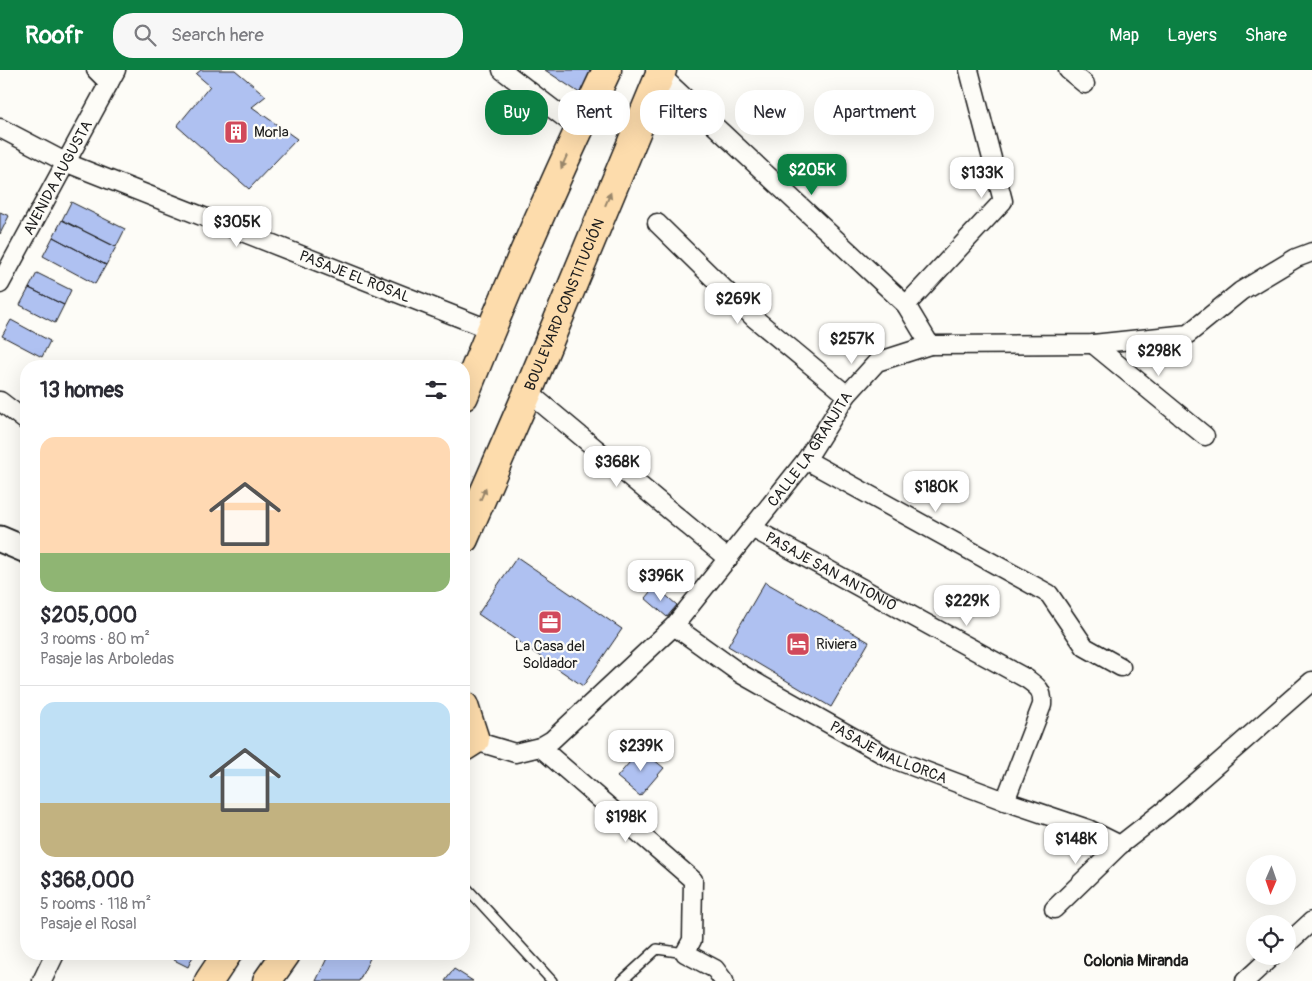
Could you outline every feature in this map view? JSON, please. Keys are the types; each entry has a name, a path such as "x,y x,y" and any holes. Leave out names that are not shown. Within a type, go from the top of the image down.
{"highway":[{"path":"598,90 607,70"},
{"name":"BOULEVARD CONSTITUCIÓN","path":"470,525 528,392 659,72"},
{"path":"470,381 490,330 576,135"},
{"path":"210,981 222,960"},
{"path":"228,981 233,960"},
{"path":"267,981 283,960"},
{"path":"280,981 285,960"}],"main road":[{"path":"0,539 20,547"}],"street":[{"path":"96,70 112,76"},
{"path":"502,70 558,113"},
{"path":"906,305 1003,201 969,70"},
{"path":"1068,70 1085,84"},
{"path":"659,72 906,305 930,345"},
{"name":"AVENIDA AUGUSTA","path":"0,284 67,163 112,76"},
{"name":"PASAJE EL ROSAL","path":"0,128 67,163 490,330"},
{"path":"657,223 754,318 847,395"},
{"name":"CALLE LA GRANJITA","path":"470,742 515,753 540,747 552,740 674,626 806,460 847,395 877,362 930,345 1093,344 1188,334 1241,291 1296,258 1312,252"},
{"path":"1093,344 1204,436"},
{"path":"528,392 728,558"},
{"path":"0,401 20,416"},
{"path":"806,460 1049,594 1085,647 1121,667"},
{"name":"PASAJE SAN ANTONIO","path":"752,528 1027,679 1038,688 1042,696 1042,705 1005,801"},
{"name":"PASAJE MALLORCA","path":"674,626 741,674 888,757 1005,801 1088,829 1120,845"},
{"path":"1054,909 1120,845 1166,808 1312,681"},
{"path":"540,747 694,880 692,940 685,953 714,969 724,981"},
{"path":"1296,936 1312,921"},
{"path":"42,981 52,960"},
{"path":"1245,981 1262,965"}],"lane":[{"path":"470,892 552,981"},
{"path":"622,981 657,950 685,953"}],"building":[{"name":"Morla","path":"201,70 235,70 266,96 252,107 297,139 249,189 177,126 210,86 196,74"},
{"path":"545,70 598,70 584,90 575,90"},
{"path":"71,202 125,229 116,247 62,220"},
{"path":"0,212 9,216 0,234"},
{"path":"62,220 116,247 106,265 53,237"},
{"path":"53,237 106,265 95,284 43,256"},
{"path":"37,273 71,290 64,305 29,288"},
{"path":"29,288 64,305 55,323 20,305"},
{"path":"11,320 50,341 42,357 2,336"},
{"name":"La Casa del Soldador","path":"517,557 622,629 583,686 478,614"},
{"name":"Riviera","path":"765,582 869,642 831,707 728,646"},
{"path":"655,586 677,605 667,617 645,598"},
{"path":"641,749 664,768 640,796 617,777"},
{"path":"174,960 191,960 188,967"},
{"path":"326,960 369,960 359,981 316,981"},
{"path":"454,969 473,981 445,981"}],"place":[{"name":"Morla","path":"236,132"},
{"name":"La Casa del Soldador","path":"550,622"},
{"name":"Riviera","path":"798,644"}],"district":[{"name":"Colonia Miranda","path":"1136,960"}]}
